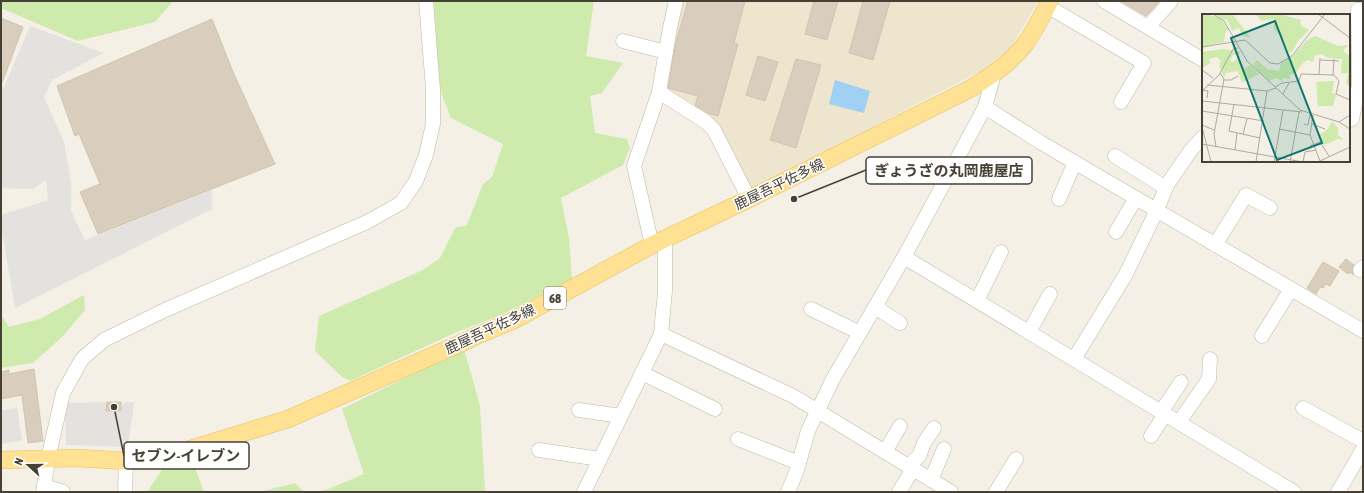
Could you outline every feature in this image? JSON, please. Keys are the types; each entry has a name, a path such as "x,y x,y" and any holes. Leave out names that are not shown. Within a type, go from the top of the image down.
{"main road":[{"name":"鹿屋吾平佐多線","path":"1,460 78,458 126,461 151,459 184,451 288,418 464,342 514,320 658,242 749,199 970,89 994,74 1011,60 1025,43 1049,4"}],"street":[{"path":"63,492 43,489 48,459 63,394 82,359 104,340 165,310 367,222 401,203 416,181 426,155 432,124 433,89 426,1"},
{"path":"584,492 661,334 665,291 658,242 634,166 659,92 676,1"},
{"path":"1104,1 1202,59"},
{"path":"1148,27 1171,1"},
{"path":"1049,4 1144,63 1121,102"},
{"path":"1352,119 1357,85 1358,10 1363,9"},
{"path":"623,41 666,52"},
{"path":"788,492 799,463 808,431 832,379 904,257 985,107 994,74"},
{"path":"659,92 706,122 714,130 749,199"},
{"path":"985,107 1215,245 1363,331"},
{"path":"1074,359 1126,274 1166,188 1177,169 1202,138"},
{"path":"1115,156 1166,188"},
{"path":"1059,199 1075,162"},
{"path":"1215,245 1246,195 1270,208"},
{"path":"1116,232 1136,198"},
{"path":"977,301 1001,252"},
{"path":"904,257 1294,492"},
{"path":"1259,333 1288,288"},
{"path":"1029,332 1050,294"},
{"path":"875,307 900,323"},
{"path":"811,309 860,333"},
{"path":"661,334 793,396 910,467 934,486 951,492"},
{"path":"1179,422 1209,379 1210,359"},
{"path":"642,373 715,409"},
{"path":"1151,436 1181,382"},
{"path":"1304,408 1363,441"},
{"path":"579,410 621,416"},
{"path":"886,452 900,426"},
{"path":"899,492 910,467 919,456 924,443 934,428"},
{"path":"738,439 799,463"},
{"path":"934,486 944,449"},
{"path":"1338,492 1363,449"},
{"path":"539,450 600,459"},
{"path":"996,492 1016,459"},
{"path":"125,492 126,461"}],"shaded area":[{"path":"684,1 1038,1 1010,48 984,69 750,191 726,141 705,112 658,87"},
{"path":"30,26 104,53 52,80 44,97 64,142 71,182 71,211 85,240 212,190 212,209 15,308 1,226 1,215 48,200 46,180 33,189 1,188 1,87 4,87"},
{"path":"106,402 105,411 121,412 123,403 134,402 128,447 66,445 65,403"},
{"path":"17,407 22,440 1,444 1,411"}],"green space":[{"path":"1,1 173,1 155,22 78,41 1,8"},
{"path":"434,1 594,1 586,56 623,63 602,93 590,96 595,133 627,139 630,148 623,165 561,198 569,238 572,279 501,315 457,332 350,381 341,376 315,351 319,316 423,270 440,258 455,228 467,225 483,184 492,177 503,144 451,118 442,95 438,77"},
{"path":"84,295 85,310 63,336 33,363 1,368 1,315 9,327 40,319"},
{"path":"464,349 480,406 485,492 313,492 326,490 364,474 342,409"},
{"path":"192,460 204,492 147,492 168,461"},
{"path":"295,483 304,492 259,492"}],"water":[{"path":"835,80 870,91 864,113 829,104"}],"building":[{"path":"688,1 745,1 734,43 738,44 718,116 708,113 695,105 698,96 668,88 676,42"},
{"path":"814,1 838,1 827,40 805,34"},
{"path":"863,1 890,1 873,60 849,53"},
{"path":"1121,1 1160,1 1146,16"},
{"path":"1,18 23,27 2,83 1,82"},
{"path":"212,19 233,72 275,164 98,234 80,192 100,184 79,134 75,136 57,86"},
{"path":"758,56 778,62 765,101 746,95"},
{"path":"796,59 821,65 796,148 770,140"},
{"path":"1346,259 1354,265 1352,268 1353,275 1350,272 1348,274 1339,267"},
{"path":"1323,262 1339,271 1330,286 1326,284 1323,288 1320,287 1316,294 1307,288"},
{"path":"34,369 43,441 28,443 22,395 1,399 1,372 9,370 9,374"},
{"path":"107,402 121,402 121,411 106,411"}],"place":[{"name":"ぎょうざの丸岡鹿屋店","path":"794,199"},
{"name":"セブン-イレブン","path":"114,407"}]}
